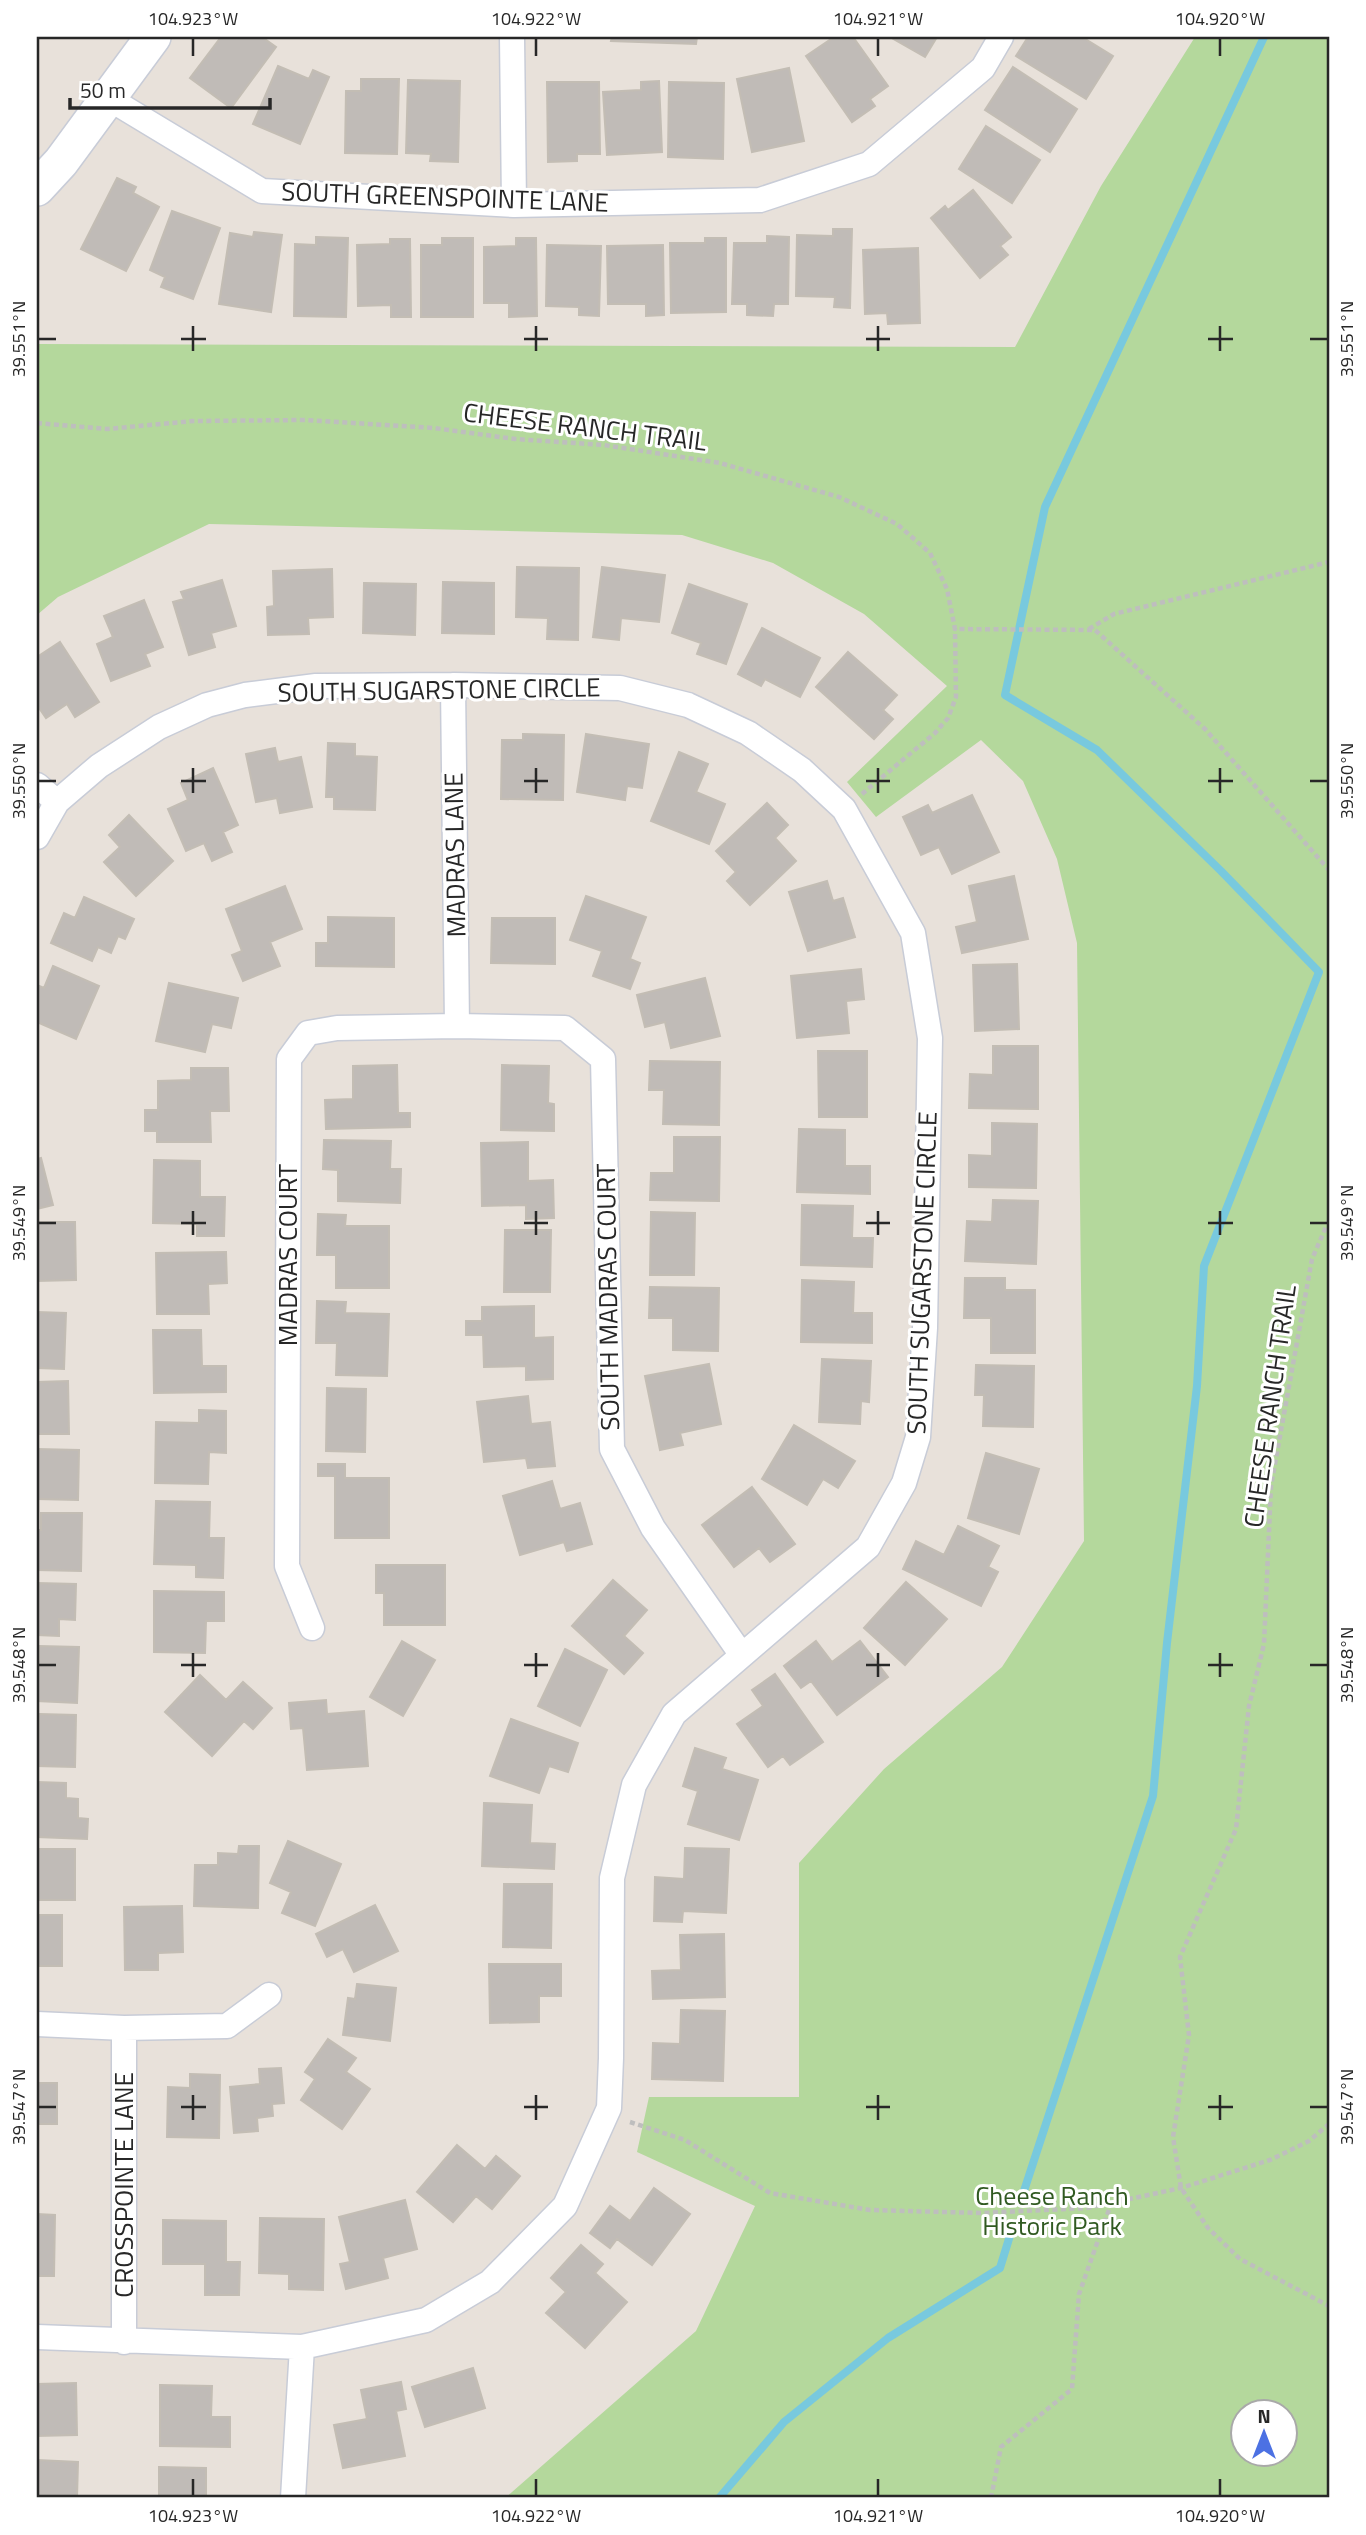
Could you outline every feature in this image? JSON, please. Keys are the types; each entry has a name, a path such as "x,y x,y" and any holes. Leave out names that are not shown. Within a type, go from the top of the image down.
{"street":[{"path":"37,188 61,162 153,37"},
{"path":"512,37 514,205"},
{"name":"SOUTH GREENSPOINTE LANE","path":"108,98 262,191 514,205 760,200 869,164 983,68 1001,37"},
{"name":"MADRAS LANE","path":"453,685 457,1026"},
{"name":"SOUTH SUGARSTONE CIRCLE","path":"37,837 57,802 99,766 159,727 208,705 245,695 316,686 620,688 688,705 748,733 802,770 844,809 913,933 930,1038 925,1328 918,1437 904,1483 868,1547 674,1714 634,1785 612,1878 609,2108 565,2206 490,2283 426,2320 302,2347 37,2337"},
{"path":"37,785 57,802"},
{"name":"MADRAS COURT","path":"312,1628 287,1566 289,1059 309,1033 337,1028 457,1026"},
{"name":"SOUTH MADRAS COURT","path":"457,1026 565,1028 603,1059 612,1449 653,1528 741,1654"},
{"path":"37,2024 124,2028 227,2026 269,1996"},
{"name":"CROSSPOINTE LANE","path":"124,2028 124,2342"},
{"path":"293,2498 302,2347"}],"path":[{"name":"CHEESE RANCH TRAIL","path":"37,423 107,429 193,421 318,421 434,428 514,439 604,445 720,463 839,497 897,524 930,554 947,589 955,629 956,697 948,718 935,733 844,809"},
{"path":"1087,630 1114,614 1329,562"},
{"path":"955,629 1094,630 1205,729 1329,870"},
{"name":"CHEESE RANCH TRAIL","path":"1329,1220 1312,1259 1272,1486 1264,1644 1249,1706 1236,1829 1180,1957 1189,2035 1172,2137 1181,2188 1208,2228 1240,2259 1329,2306"},
{"path":"609,2108 635,2126 685,2140 770,2193 870,2210 982,2213 1087,2208 1181,2188 1270,2160 1309,2140 1329,2124"},
{"path":"991,2498 1001,2447 1072,2389 1079,2294 1111,2203"}],"green space":[{"name":"Cheese Ranch Historic Park","path":"1195,37 1329,37 1329,2498 505,2498 696,2331 755,2206 637,2152 649,2097 799,2097 799,1863 884,1769 1002,1667 1084,1541 1077,943 1057,859 1023,781 981,740 876,817 847,782 947,686 864,614 773,563 682,535 209,524 58,597 37,615 37,344 1015,347 1101,186"}],"building":[{"path":"221,37 262,37 276,47 231,108 190,78"},
{"path":"612,37 697,37 696,44 611,41"},
{"path":"834,37 853,37 888,86 870,99 875,106 852,122 806,56"},
{"path":"890,37 937,37 925,57"},
{"path":"1028,37 1082,37 1113,56 1086,99 1016,56"},
{"path":"278,66 309,79 313,70 329,77 300,144 253,124"},
{"path":"1013,67 1077,109 1050,152 985,110"},
{"path":"789,68 804,141 752,152 737,79"},
{"path":"361,79 399,79 397,154 345,153 346,91 361,91"},
{"path":"408,80 460,81 458,162 430,161 431,154 406,153"},
{"path":"659,81 662,152 607,155 603,92 641,90 641,82"},
{"path":"547,82 599,82 600,154 577,154 577,161 548,162"},
{"path":"669,82 724,83 723,159 668,157"},
{"path":"986,126 1040,160 1012,203 959,169"},
{"path":"117,178 136,187 133,193 159,207 126,271 81,249"},
{"path":"973,190 1011,237 1000,246 1008,255 980,278 931,218 945,206 948,210"},
{"path":"172,211 220,228 193,299 161,287 165,277 150,270"},
{"path":"833,229 852,229 850,308 834,307 835,297 796,296 797,235 833,236"},
{"path":"254,232 282,235 271,312 219,304 230,233 253,237"},
{"path":"767,236 789,237 788,304 774,304 773,316 747,315 747,304 732,304 734,243 767,243"},
{"path":"316,237 348,238 346,317 294,316 295,244 316,245"},
{"path":"442,238 473,238 473,317 421,317 421,245 442,245"},
{"path":"516,238 536,238 537,316 509,317 509,303 484,303 484,247 516,246"},
{"path":"705,238 726,238 726,312 671,313 670,243 705,243"},
{"path":"390,239 410,239 411,317 391,317 391,305 358,306 357,245 390,244"},
{"path":"547,245 601,246 599,316 579,315 579,307 546,306"},
{"path":"663,245 664,315 646,316 646,304 608,304 607,246"},
{"path":"918,248 920,323 888,324 887,313 865,314 863,250"},
{"path":"517,567 579,568 578,640 547,639 548,618 516,617"},
{"path":"602,567 665,575 659,622 621,618 619,640 593,637"},
{"path":"332,569 333,617 308,618 309,634 268,635 267,607 274,606 273,571"},
{"path":"222,580 236,626 211,633 215,647 189,655 173,602 184,599 181,592"},
{"path":"443,582 494,583 494,634 442,633"},
{"path":"364,583 416,584 415,635 363,633"},
{"path":"689,584 747,604 726,664 697,654 701,643 672,633"},
{"path":"144,600 163,647 145,654 150,666 111,681 97,644 113,637 104,616"},
{"path":"762,628 820,658 800,697 765,679 761,686 738,674"},
{"path":"60,642 99,702 75,717 67,704 46,718 37,705 37,657"},
{"path":"848,652 897,695 883,710 893,719 874,739 816,687"},
{"path":"523,734 564,735 563,800 501,799 502,740 523,740"},
{"path":"586,734 649,744 642,788 627,786 625,800 577,792"},
{"path":"328,743 355,744 355,756 377,757 375,810 334,809 334,797 326,797"},
{"path":"275,748 278,762 301,757 312,807 280,813 277,798 256,802 246,754"},
{"path":"679,752 708,764 696,792 725,804 709,844 651,821"},
{"path":"213,768 238,825 223,832 232,852 212,861 204,843 186,851 168,809 188,800 181,783"},
{"path":"972,795 999,852 952,874 939,847 921,855 903,817 928,805 932,813"},
{"path":"767,803 788,825 775,838 796,861 750,905 727,881 736,872 716,851"},
{"path":"129,815 173,861 136,896 104,862 120,847 109,835"},
{"path":"1014,876 1028,939 962,953 956,927 977,922 969,886"},
{"path":"827,881 833,901 843,898 855,937 808,951 789,892"},
{"path":"285,886 302,929 270,942 280,966 243,981 232,955 242,951 226,909"},
{"path":"586,896 646,917 630,959 640,963 630,989 593,976 602,951 570,940"},
{"path":"84,897 134,919 125,939 118,936 111,953 98,947 92,961 51,943 64,913 75,918"},
{"path":"328,917 394,918 394,967 316,966 316,943 328,943"},
{"path":"492,918 555,918 555,964 491,963"},
{"path":"1017,964 1019,1029 975,1031 973,965"},
{"path":"53,966 99,986 76,1039 37,1022 37,985 44,988"},
{"path":"861,969 864,999 846,1001 849,1033 797,1038 791,976"},
{"path":"705,978 720,1036 671,1048 665,1022 645,1027 637,995"},
{"path":"169,983 238,998 231,1028 212,1024 205,1052 156,1041"},
{"path":"993,1046 1038,1046 1038,1109 969,1108 970,1074 993,1075"},
{"path":"818,1051 867,1051 867,1117 819,1117"},
{"path":"650,1061 720,1062 719,1125 663,1124 664,1090 649,1090"},
{"path":"397,1065 398,1113 410,1113 410,1127 326,1129 325,1100 353,1099 353,1066"},
{"path":"502,1065 549,1066 548,1103 554,1104 554,1131 501,1130"},
{"path":"191,1068 228,1068 229,1111 210,1111 211,1142 157,1142 157,1131 145,1131 145,1110 158,1110 158,1081 191,1080"},
{"path":"992,1123 1037,1124 1036,1188 969,1187 969,1155 992,1156"},
{"path":"799,1129 845,1130 845,1166 870,1166 870,1194 797,1192"},
{"path":"674,1137 720,1137 719,1201 650,1200 651,1173 674,1173"},
{"path":"324,1140 391,1141 390,1169 401,1169 400,1203 338,1201 338,1170 323,1169"},
{"path":"528,1142 528,1181 553,1180 554,1218 526,1219 526,1205 482,1206 481,1143"},
{"path":"41,1158 53,1205 37,1209 37,1159"},
{"path":"154,1160 200,1161 200,1197 225,1197 224,1236 197,1236 197,1224 153,1223"},
{"path":"993,1200 1038,1201 1036,1264 965,1261 967,1221 992,1222"},
{"path":"802,1205 853,1206 852,1238 873,1238 872,1267 801,1265"},
{"path":"651,1212 695,1213 694,1275 650,1275"},
{"path":"318,1214 346,1215 345,1226 389,1226 389,1288 336,1288 336,1255 317,1255"},
{"path":"37,1222 75,1222 76,1280 37,1281"},
{"path":"505,1230 551,1230 550,1292 504,1292"},
{"path":"226,1252 227,1283 208,1284 209,1314 157,1314 156,1253"},
{"path":"965,1278 1005,1278 1005,1290 1035,1290 1035,1353 991,1353 991,1318 964,1318"},
{"path":"802,1280 854,1282 853,1313 872,1313 872,1343 801,1342"},
{"path":"650,1287 719,1288 718,1351 673,1350 673,1318 649,1318"},
{"path":"317,1301 346,1302 345,1313 389,1314 387,1376 336,1375 337,1343 316,1343"},
{"path":"534,1306 534,1338 553,1337 553,1379 526,1380 526,1366 484,1367 483,1335 466,1335 466,1321 482,1321 482,1307"},
{"path":"37,1312 66,1313 64,1369 37,1368"},
{"path":"153,1330 201,1330 202,1366 226,1366 226,1392 154,1393"},
{"path":"822,1359 871,1361 869,1402 861,1401 860,1424 819,1422"},
{"path":"709,1364 721,1424 680,1433 683,1445 660,1450 645,1376"},
{"path":"976,1365 1034,1366 1033,1427 983,1426 984,1395 975,1395"},
{"path":"68,1381 69,1434 37,1434 37,1382"},
{"path":"327,1388 366,1389 365,1452 326,1451"},
{"path":"528,1396 531,1424 550,1422 555,1466 528,1468 526,1458 484,1462 477,1402"},
{"path":"199,1410 226,1411 226,1453 209,1452 208,1484 155,1483 156,1422 199,1423"},
{"path":"794,1425 855,1461 838,1488 823,1479 807,1505 762,1479"},
{"path":"37,1449 79,1450 78,1500 37,1499"},
{"path":"986,1453 1039,1469 1019,1534 968,1518"},
{"path":"318,1464 345,1464 345,1478 389,1478 389,1538 335,1538 335,1476 318,1476"},
{"path":"552,1481 560,1509 580,1503 592,1544 567,1551 564,1542 520,1555 503,1496"},
{"path":"752,1487 795,1544 770,1562 759,1548 734,1567 702,1525"},
{"path":"156,1501 210,1502 209,1538 224,1538 223,1578 196,1577 196,1565 154,1564"},
{"path":"41,1513 82,1513 81,1571 37,1570 37,1530 41,1530"},
{"path":"958,1526 999,1546 988,1567 998,1572 981,1606 903,1569 916,1541 944,1555"},
{"path":"376,1565 445,1565 445,1625 384,1625 384,1593 376,1593"},
{"path":"613,1580 647,1610 624,1636 643,1653 624,1674 572,1626"},
{"path":"906,1582 947,1619 905,1665 864,1628"},
{"path":"37,1583 76,1584 75,1620 59,1619 59,1636 37,1635"},
{"path":"154,1591 224,1592 224,1621 206,1621 205,1653 154,1652"},
{"path":"402,1641 435,1660 403,1716 370,1697"},
{"path":"816,1641 832,1662 860,1641 888,1677 837,1715 811,1681 801,1688 784,1666"},
{"path":"39,1646 79,1647 77,1703 37,1701"},
{"path":"565,1649 607,1670 580,1726 538,1706"},
{"path":"775,1674 823,1742 790,1765 783,1756 768,1767 737,1724 763,1706 752,1690"},
{"path":"200,1675 226,1700 243,1682 272,1708 253,1729 244,1721 212,1756 165,1712"},
{"path":"326,1700 327,1714 364,1711 368,1766 307,1770 303,1728 291,1729 289,1703"},
{"path":"39,1714 76,1715 75,1767 37,1766"},
{"path":"511,1719 578,1743 568,1772 549,1766 539,1793 490,1776"},
{"path":"695,1748 726,1758 722,1769 758,1780 739,1840 688,1824 698,1791 683,1786"},
{"path":"37,1782 66,1783 66,1798 78,1799 78,1818 88,1819 87,1839 37,1837"},
{"path":"484,1803 532,1805 530,1843 555,1844 554,1869 482,1866"},
{"path":"288,1841 341,1864 315,1926 282,1913 291,1892 270,1883"},
{"path":"239,1846 259,1846 258,1908 194,1906 195,1865 218,1865 218,1853 238,1854"},
{"path":"685,1848 729,1849 726,1913 683,1911 682,1922 654,1921 655,1877 684,1879"},
{"path":"37,1849 75,1849 75,1900 37,1900"},
{"path":"504,1884 552,1884 551,1948 503,1947"},
{"path":"375,1905 398,1951 354,1972 343,1949 327,1957 316,1934"},
{"path":"182,1906 183,1952 158,1953 158,1970 125,1970 124,1907"},
{"path":"37,1915 62,1915 62,1966 37,1966"},
{"path":"724,1934 725,1997 653,1999 652,1971 681,1970 680,1935"},
{"path":"489,1964 561,1964 561,1996 539,1996 539,2022 490,2023"},
{"path":"357,1984 396,1988 390,2041 343,2035 348,1998 355,1999"},
{"path":"681,2010 725,2011 723,2081 652,2079 653,2043 680,2044"},
{"path":"328,2039 356,2058 346,2072 370,2089 342,2129 301,2100 315,2079 305,2072"},
{"path":"281,2068 284,2103 272,2104 273,2116 257,2118 258,2131 234,2133 230,2087 260,2084 259,2069"},
{"path":"190,2074 220,2075 219,2138 167,2137 168,2087 190,2088"},
{"path":"37,2083 57,2083 57,2124 37,2124"},
{"path":"457,2145 485,2169 496,2156 520,2176 492,2209 476,2196 453,2222 417,2192"},
{"path":"654,2188 690,2214 652,2265 617,2239 610,2248 590,2233 610,2206 630,2221"},
{"path":"405,2200 417,2249 383,2258 388,2278 346,2289 340,2264 350,2262 339,2217"},
{"path":"37,2214 55,2215 54,2276 37,2276"},
{"path":"260,2218 324,2219 323,2290 289,2289 289,2274 259,2273"},
{"path":"163,2220 226,2221 226,2262 240,2262 239,2295 205,2295 205,2264 163,2264"},
{"path":"581,2245 603,2264 595,2273 627,2302 585,2348 546,2313 566,2292 551,2278"},
{"path":"473,2368 485,2408 425,2427 412,2387"},
{"path":"401,2382 406,2409 396,2411 405,2456 343,2468 334,2425 367,2419 361,2390"},
{"path":"76,2383 77,2435 37,2436 37,2384"},
{"path":"160,2385 212,2386 211,2417 230,2417 230,2447 160,2446"},
{"path":"37,2460 78,2462 77,2498 37,2498"},
{"path":"159,2467 206,2468 206,2498 159,2498"}],"waterway":[{"path":"1023,2194 1153,1796 1167,1643 1197,1386 1204,1266 1319,972 1221,871 1097,750 1005,695 1045,507 1264,37"},
{"path":"719,2498 784,2422 888,2338 1000,2268 1012,2229"}]}
